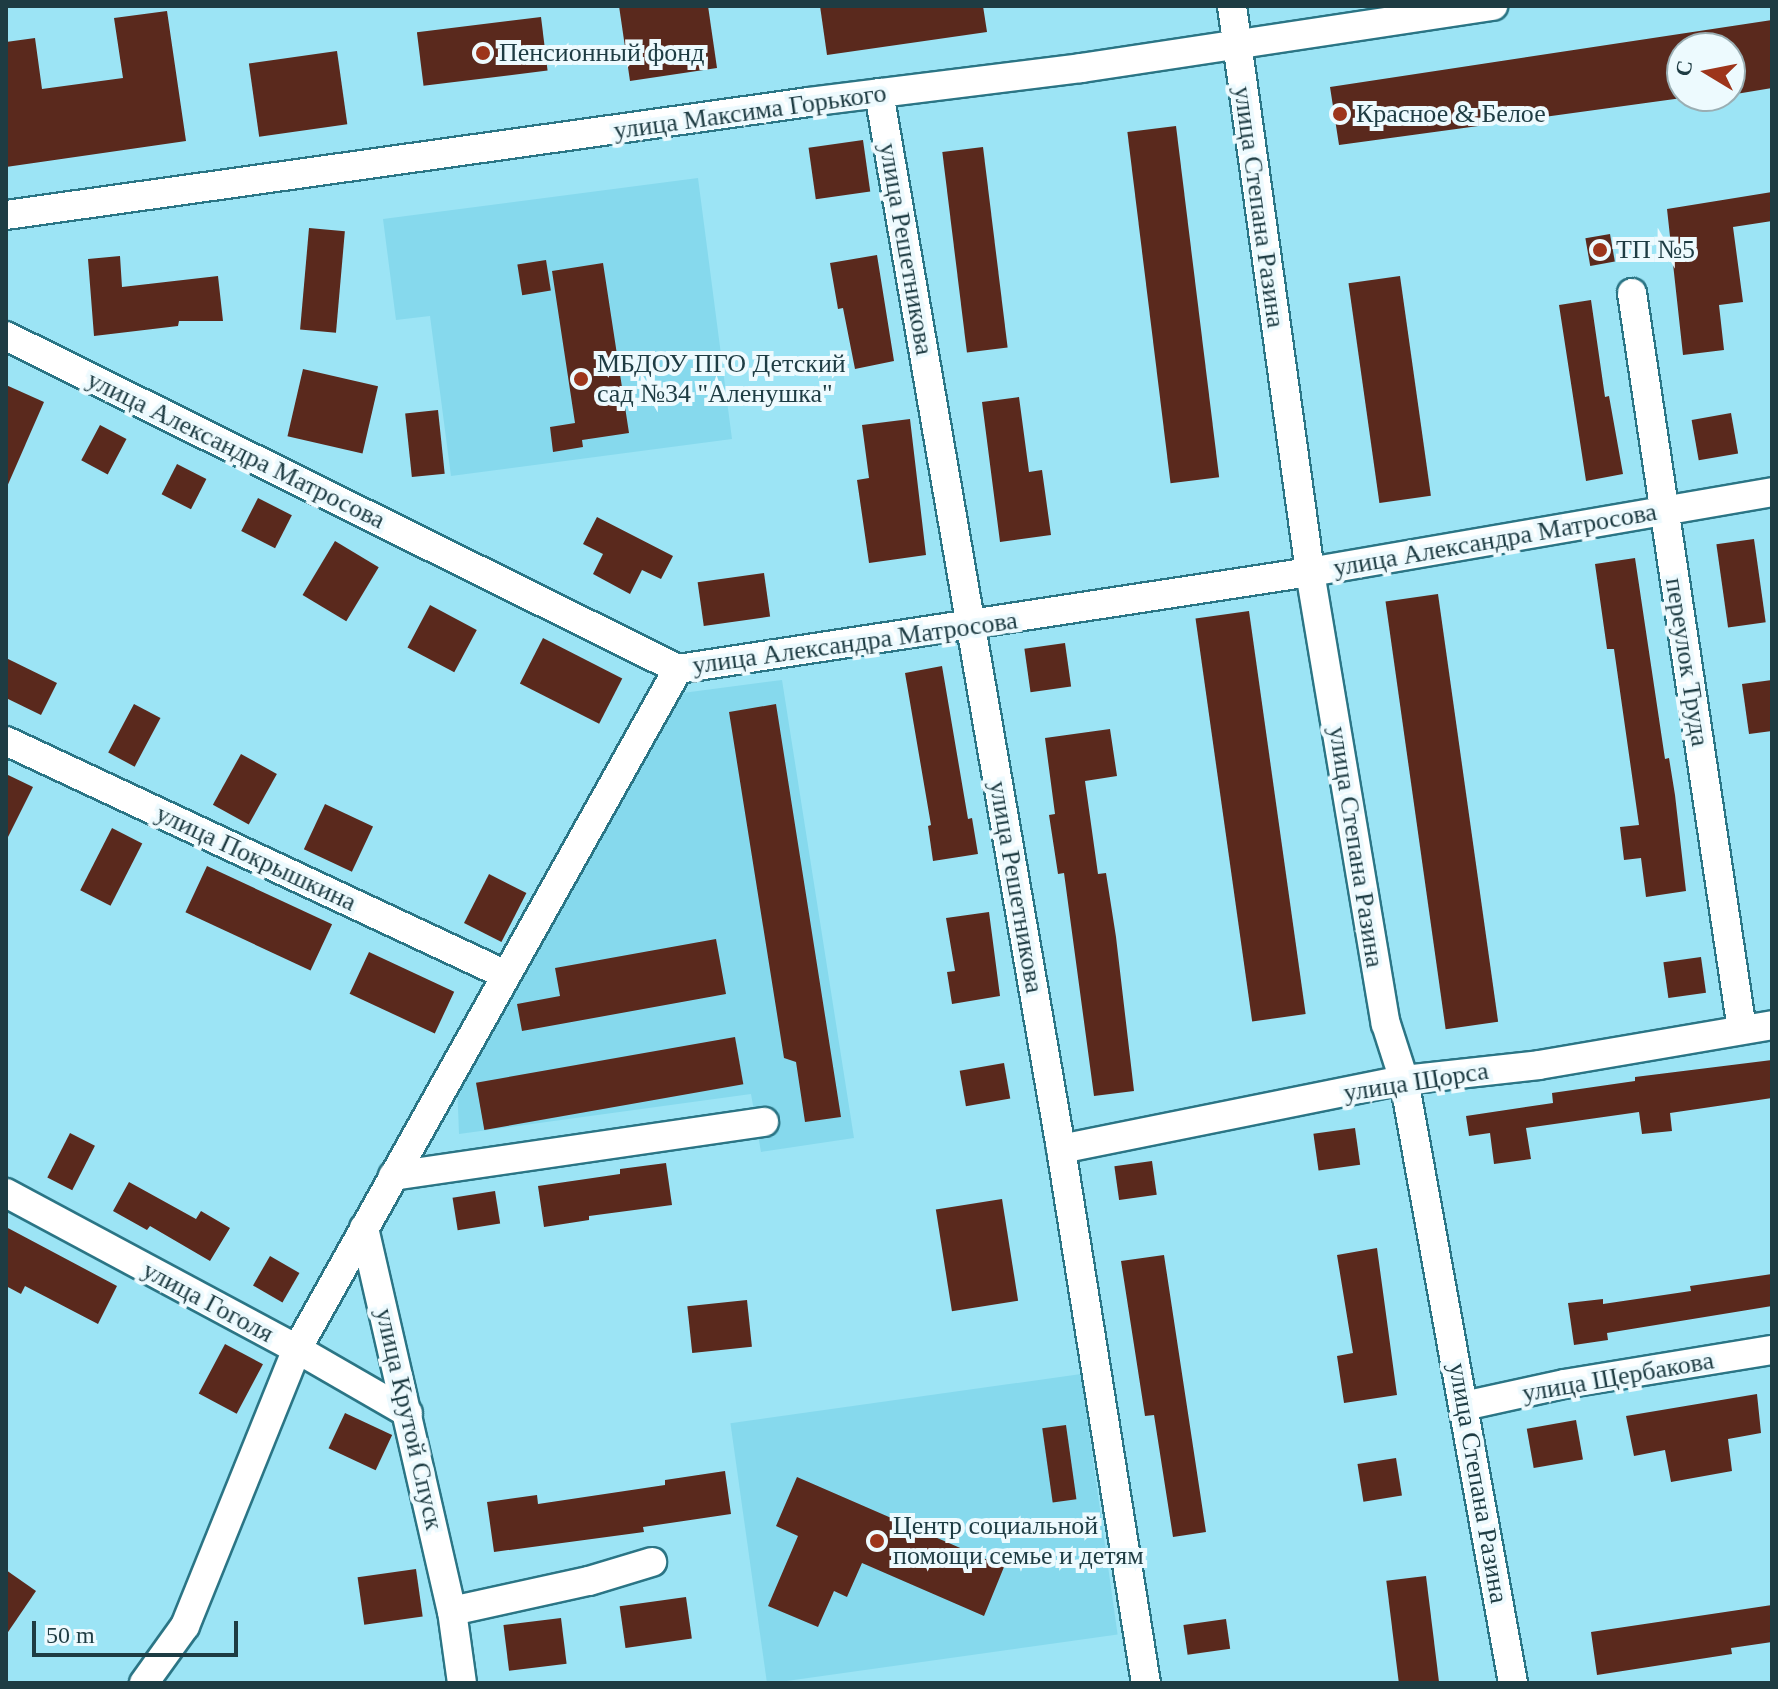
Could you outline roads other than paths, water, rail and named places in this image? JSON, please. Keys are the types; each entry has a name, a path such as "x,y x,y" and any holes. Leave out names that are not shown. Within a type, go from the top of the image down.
{"street":[{"name":"улица Степана Разина","path":"1232,6 1310,572 1386,1024 1404,1080 1513,1683"},
{"name":"улица Максима Горького","path":"6,215 879,93 1069,70 1493,6"},
{"name":"улица Решетникова","path":"879,93 1061,1149 1146,1683"},
{"name":"переулок Труда","path":"1632,293 1742,1030"},
{"name":"улица Александра Матросова","path":"6,336 678,669 1310,572 1772,492"},
{"path":"144,1683 185,1626 297,1349 678,669"},
{"name":"улица Покрышкина","path":"6,741 506,975"},
{"name":"улица Щорса","path":"1061,1149 1404,1080 1539,1065 1772,1025"},
{"path":"393,1176 764,1122"},
{"name":"улица Гоголя","path":"6,1193 297,1349 408,1413"},
{"name":"улица Крутой Спуск","path":"364,1228 452,1611 462,1683"},
{"name":"улица Щербакова","path":"1464,1406 1564,1384 1772,1350"},
{"path":"452,1611 589,1581 652,1562"}],"place":[{"name":"Пенсионный фонд","path":"483,53"},
{"name":"Красное & Белое","path":"1340,114"},
{"name":"ТП №5","path":"1600,250"},
{"name":"МБДОУ ПГО Детский сад №34 \"Аленушка\"","path":"581,379"},
{"name":"Центр социальной помощи семье и детям","path":"877,1541"}]}
